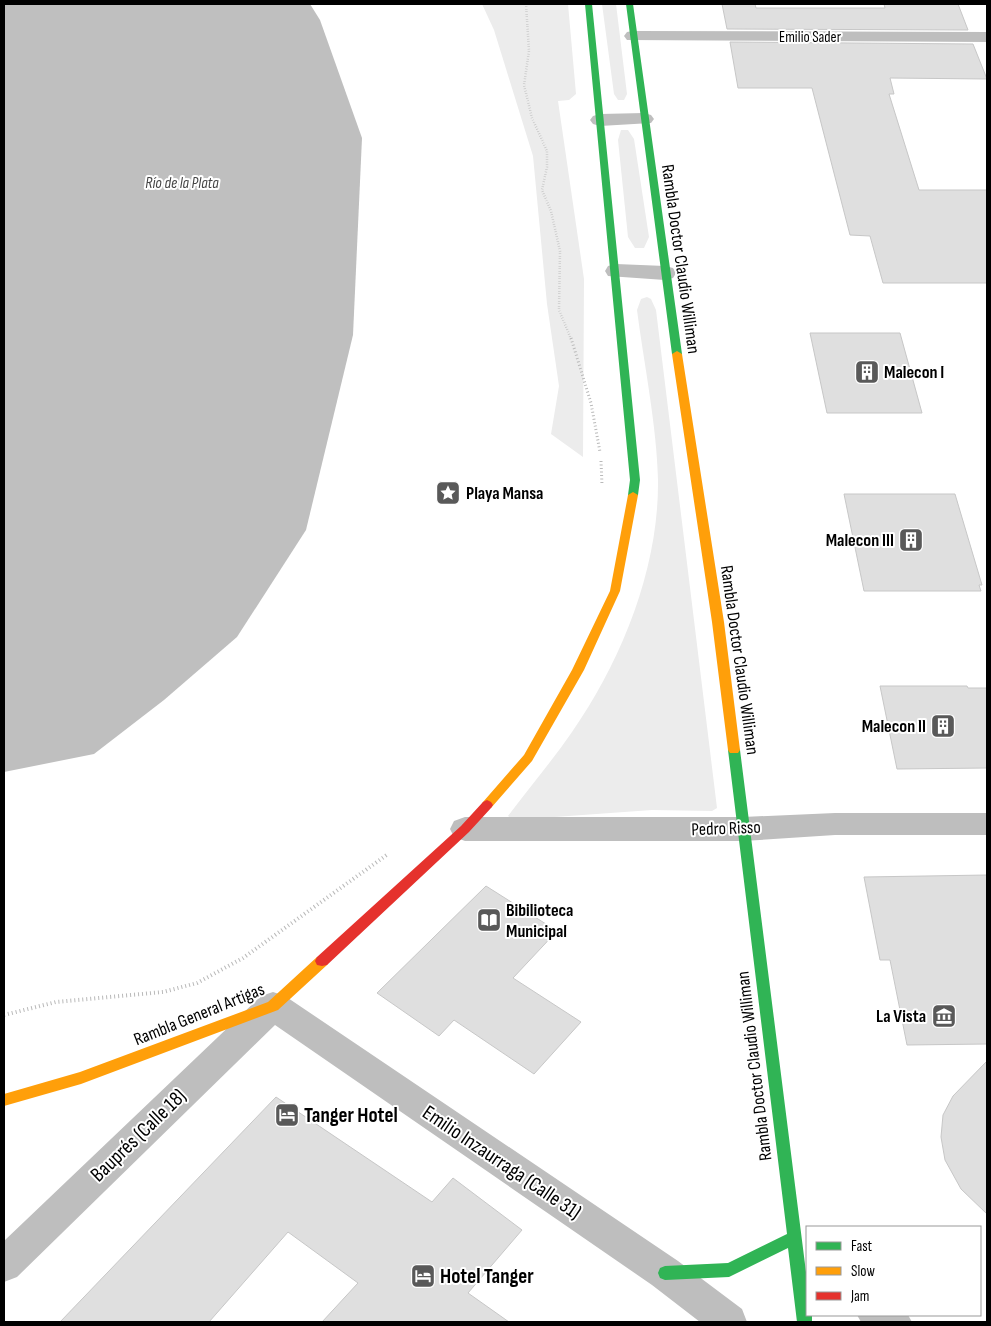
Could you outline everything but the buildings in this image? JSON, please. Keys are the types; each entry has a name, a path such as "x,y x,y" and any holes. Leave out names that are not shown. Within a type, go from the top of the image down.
{"main road":[{"path":"465,828 528,758 578,670 615,591 627,536 635,480 616,272 588,4"},
{"name":"Rambla Doctor Claudio Williman","path":"629,4 665,272 718,622 743,829 800,1247 805,1322"},
{"name":"Rambla General Artigas","path":"4,1100 81,1078 273,1006 465,828"},
{"path":"665,1273 729,1270 800,1247"}],"street":[{"name":"Emilio Sader","path":"633,36 987,38"},
{"path":"600,120 644,119"},
{"path":"616,272 665,272"},
{"name":"Pedro Risso","path":"465,828 743,829 835,824 987,824"},
{"name":"Bauprés (Calle 18)","path":"4,1265 273,1006"},
{"name":"Emilio Inzaurraga (Calle 31)","path":"273,1006 665,1273 729,1322"},
{"path":"879,1316 894,1322"}],"path":[{"path":"526,4 529,51 524,85 532,118 547,151 547,168 542,190 551,211 560,251 559,310 574,346 590,403 600,451 602,489"},
{"path":"4,1015 56,1002 163,992 197,983 243,958 394,850"}],"shaded area":[{"path":"482,4 568,4 576,94 569,100 558,101 584,279 583,457 551,434 559,386 547,304 533,156 494,30"},
{"path":"602,4 616,4 627,94 624,100 618,100 614,94"},
{"path":"621,130 628,130 634,139 649,237 644,248 635,248 628,237 618,140"},
{"path":"647,297 651,299 656,310 717,808 712,811 652,810 513,820 508,816 572,732 607,675 634,612 644,579 657,513 658,480 653,417 637,310 641,299"}],"water":[{"name":"Río de la Plata","path":"4,4 310,4 320,20 362,138 353,335 306,530 237,637 164,700 94,754 4,772"}],"traffic: fast":[{"path":"588,4 635,480 633,495"},
{"path":"629,4 677,354"},
{"path":"734,750 805,1322"},
{"path":"665,1273 729,1270 793,1238"}],"traffic: slow":[{"path":"677,354 718,622 734,750"},
{"path":"487,805 528,758 578,670 615,591 633,495"},
{"path":"4,1100 81,1078 273,1006 322,961"}],"traffic: jam":[{"path":"322,961 465,829 487,805"}],"place":[{"name":"Malecon I","path":"867,372"},
{"name":"Playa Mansa","path":"448,493"},
{"name":"Malecon III","path":"911,540"},
{"name":"Malecon II","path":"943,726"},
{"name":"Bibilioteca Municipal","path":"489,920"},
{"name":"La Vista","path":"944,1016"},
{"name":"Tanger Hotel","path":"287,1115"},
{"name":"Hotel Tanger","path":"423,1276"}]}
